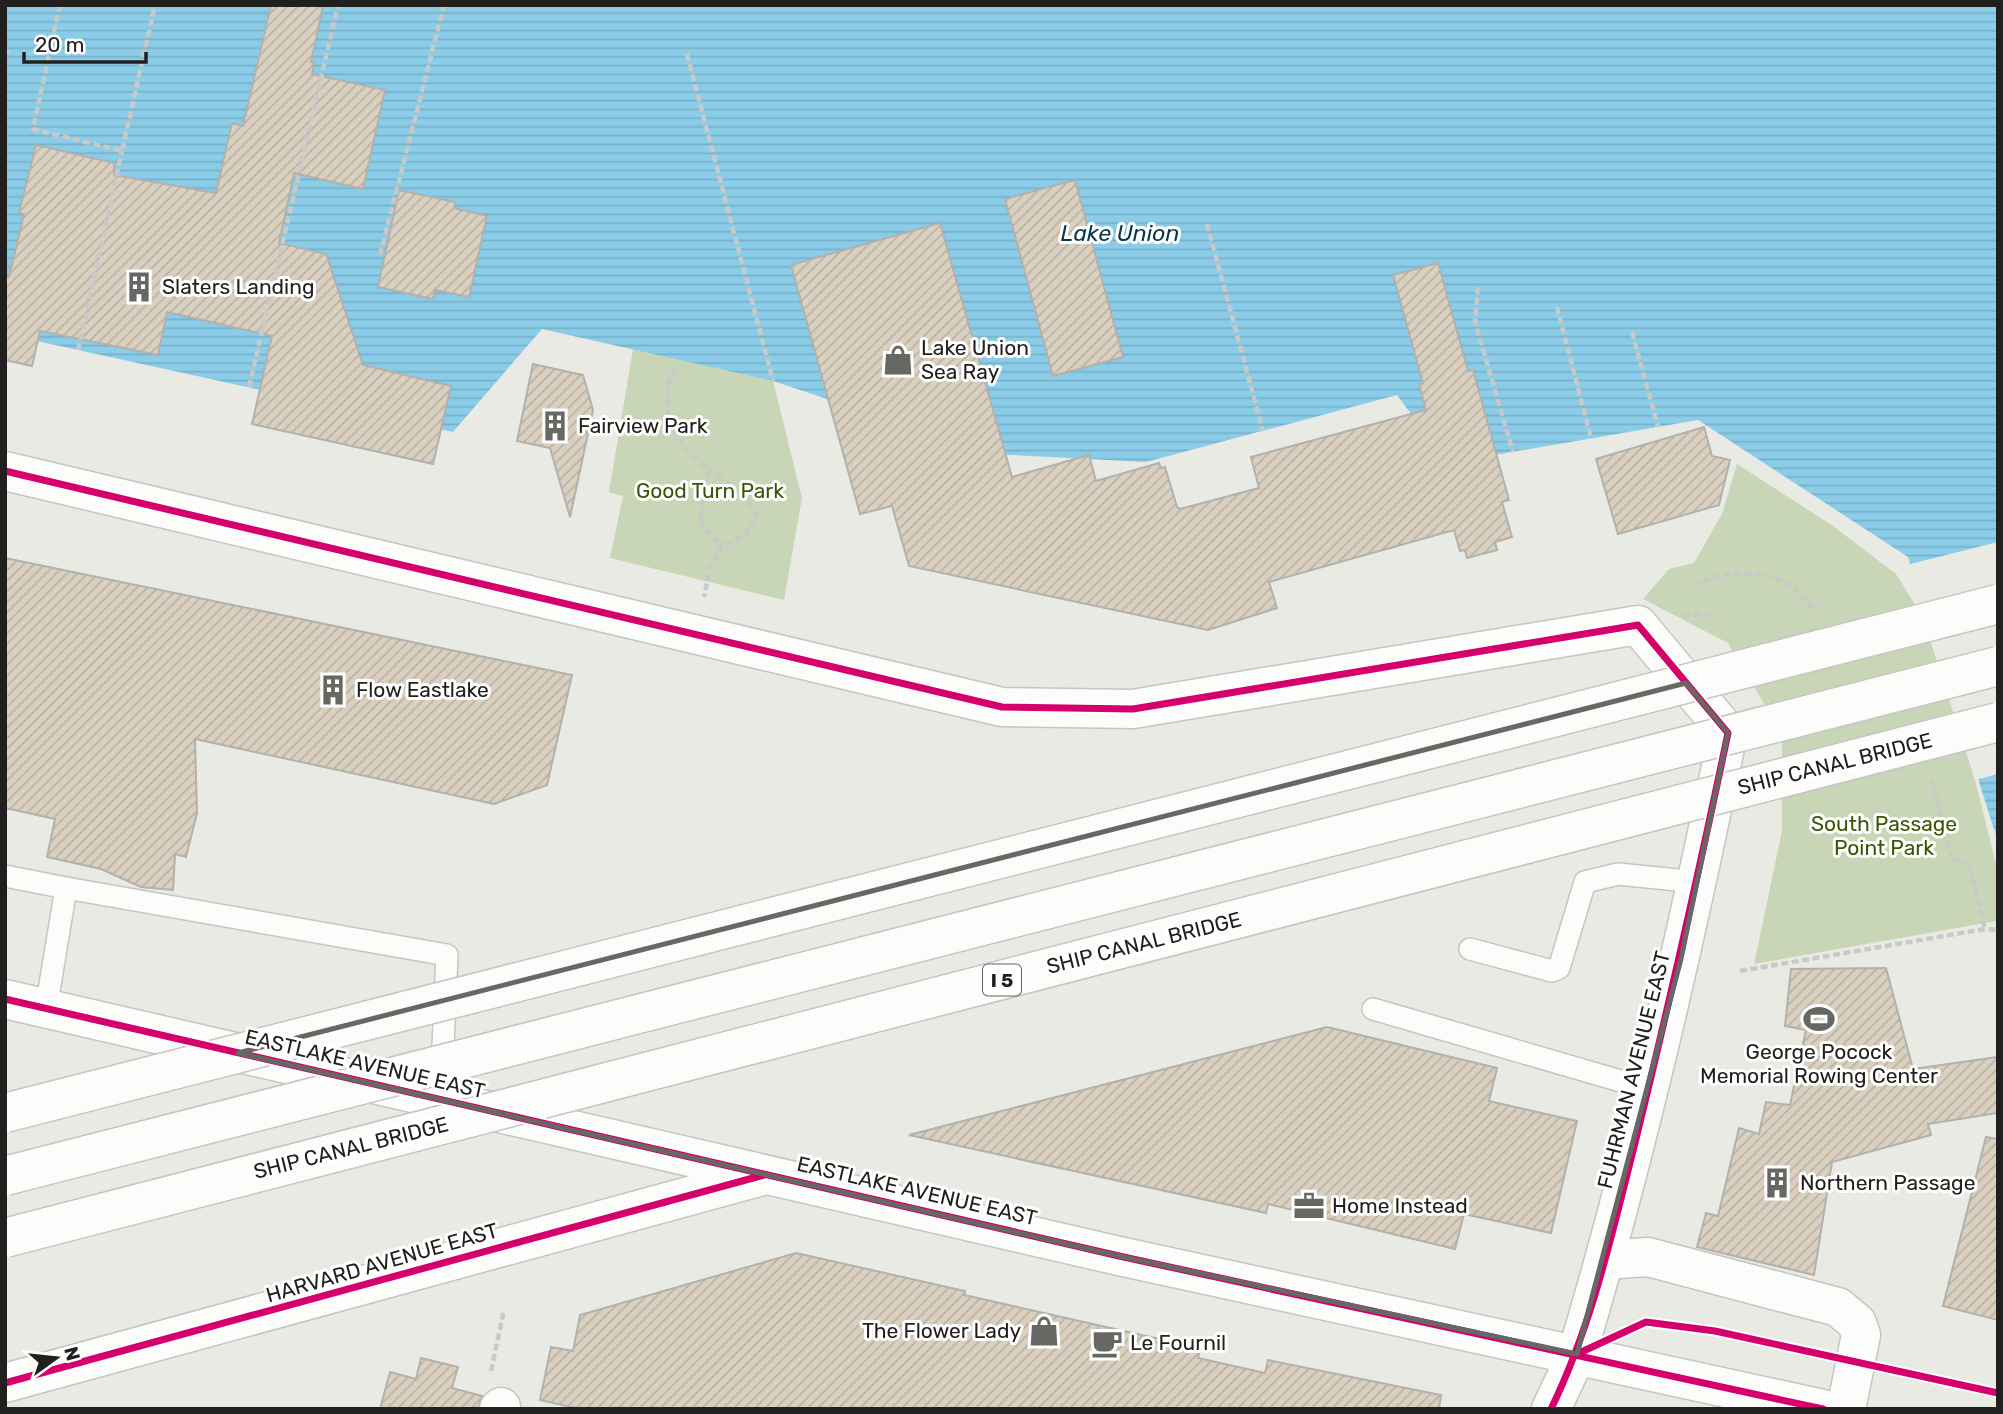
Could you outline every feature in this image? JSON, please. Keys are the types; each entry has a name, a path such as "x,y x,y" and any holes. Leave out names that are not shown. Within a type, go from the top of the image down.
{"main road":[{"name":"FUHRMAN AVENUE EAST","path":"5,471 1002,707 1133,709 1638,625 1728,733 1697,882 1605,1260 1577,1354 1550,1409"},
{"path":"5,1112 1998,604"},
{"path":"5,1176 1998,666"},
{"name":"SHIP CANAL BRIDGE","path":"5,1238 1998,722"},
{"name":"EASTLAKE AVENUE EAST","path":"5,999 1119,1256 1823,1409"},
{"name":"HARVARD AVENUE EAST","path":"5,1383 767,1174"},
{"path":"1605,1260 1648,1257 1838,1307 1857,1323 1861,1335 1846,1409"}],"lane":[{"path":"1470,949 1552,971 1559,968 1585,882 1618,874 1697,882"},
{"path":"5,876 447,955 440,1100"},
{"path":"46,1009 66,888"},
{"path":"1373,1009 1648,1089"}],"path":[{"path":"60,5 33,130 122,151"},
{"path":"78,350 155,5"},
{"path":"249,387 338,5"},
{"path":"380,255 444,5"},
{"path":"687,54 773,382"},
{"path":"1207,224 1263,430"},
{"path":"1478,287 1475,322 1513,452"},
{"path":"1556,307 1591,438"},
{"path":"1632,332 1658,427"},
{"path":"675,369 668,381 666,395 675,437 710,471 750,502 756,514 754,527 740,539 722,545 710,567"},
{"path":"710,471 702,488 701,525 722,545"},
{"path":"1688,614 1716,618"},
{"path":"1740,971 1884,945 1985,929 1998,930"},
{"path":"500,1400 504,1310"}],"highlighted area":[{"path":"1686,683 1728,733 1681,959 1577,1354 1119,1256 238,1053"}],"green space":[{"name":"Good Turn Park","path":"633,349 773,381 802,498 784,600 610,558 623,496 609,492"},
{"name":"South Passage Point Park","path":"1737,464 1833,526 1896,574 1930,629 1958,712 1998,872 1996,921 1754,964 1782,831 1782,734 1728,643 1643,599 1669,569 1694,563 1722,514"}],"water":[{"name":"Lake Union","path":"5,5 1998,5 1998,842 1908,557 1698,420 1448,463 1397,395 1146,462 992,454 773,381 542,329 453,432 5,334"}],"pier":[{"path":"1998,542 1998,774 1975,780 1906,565"}],"building":[{"path":"271,5 323,5 311,62 314,63 312,74 385,90 363,189 294,173 279,243 326,254 363,365 451,386 433,464 252,424 272,336 167,312 158,355 40,331 32,366 5,360 5,276 9,277 24,214 19,213 36,145 114,163 114,175 216,193 232,123 243,126"},
{"path":"1075,180 1123,357 1053,376 1005,199"},
{"path":"399,190 455,202 454,208 487,216 469,297 435,290 433,299 378,287"},
{"name":"Lake Union Sea Ray","path":"940,223 1012,477 1089,455 1096,481 1159,463 1161,468 1165,467 1177,507 1180,509 1259,488 1251,457 1426,410 1419,384 1423,383 1393,275 1438,263 1468,371 1473,370 1509,500 1502,502 1512,537 1495,542 1497,550 1467,558 1465,550 1460,551 1454,530 1269,582 1277,608 1208,630 909,566 892,506 860,514 791,265"},
{"name":"Fairview Park","path":"533,364 583,375 593,410 570,517 550,448 517,441"},
{"path":"1704,427 1712,456 1730,460 1719,505 1618,534 1596,459"},
{"name":"Flow Eastlake","path":"5,558 572,675 547,785 494,804 195,739 197,813 186,857 175,854 173,890 141,887 101,869 47,857 55,819 5,808"},
{"path":"1886,968 1913,1069 1998,1057 1998,1113 1928,1124 1931,1135 1832,1162 1814,1275 1697,1247 1706,1213 1718,1216 1739,1128 1759,1134 1766,1102 1790,1105 1806,1030 1785,1026 1791,969"},
{"path":"1327,1027 1497,1068 1489,1101 1577,1121 1551,1233 1464,1214 1455,1249 1268,1204 1266,1213 909,1135"},
{"path":"1986,1137 1998,1139 1998,1320 1943,1306"},
{"path":"796,1253 965,1291 964,1295 1200,1348 1198,1358 1265,1373 1268,1360 1441,1395 1439,1409 580,1409 540,1400 551,1347 573,1351 580,1315"},
{"path":"421,1358 458,1367 452,1388 482,1396 478,1409 380,1409 390,1372 416,1379"}],"cycle path":[{"path":"5,471 1002,707 1133,709 1638,625 1728,733 1671,992 1608,1247 1578,1345 1551,1409"},
{"path":"5,999 1119,1256 1823,1409"},
{"path":"5,1383 764,1175"},
{"path":"1577,1354 1646,1322 1715,1331 1998,1393"}],"place":[{"name":"Slaters Landing","path":"139,287"},
{"name":"Lake Union Sea Ray","path":"898,360"},
{"name":"Fairview Park","path":"555,426"},
{"name":"Flow Eastlake","path":"333,690"},
{"name":"George Pocock Memorial Rowing Center","path":"1819,1019"},
{"name":"Northern Passage","path":"1777,1183"},
{"name":"Home Instead","path":"1309,1206"},
{"name":"The Flower Lady","path":"1044,1331"},
{"name":"Le Fournil","path":"1107,1343"}]}
